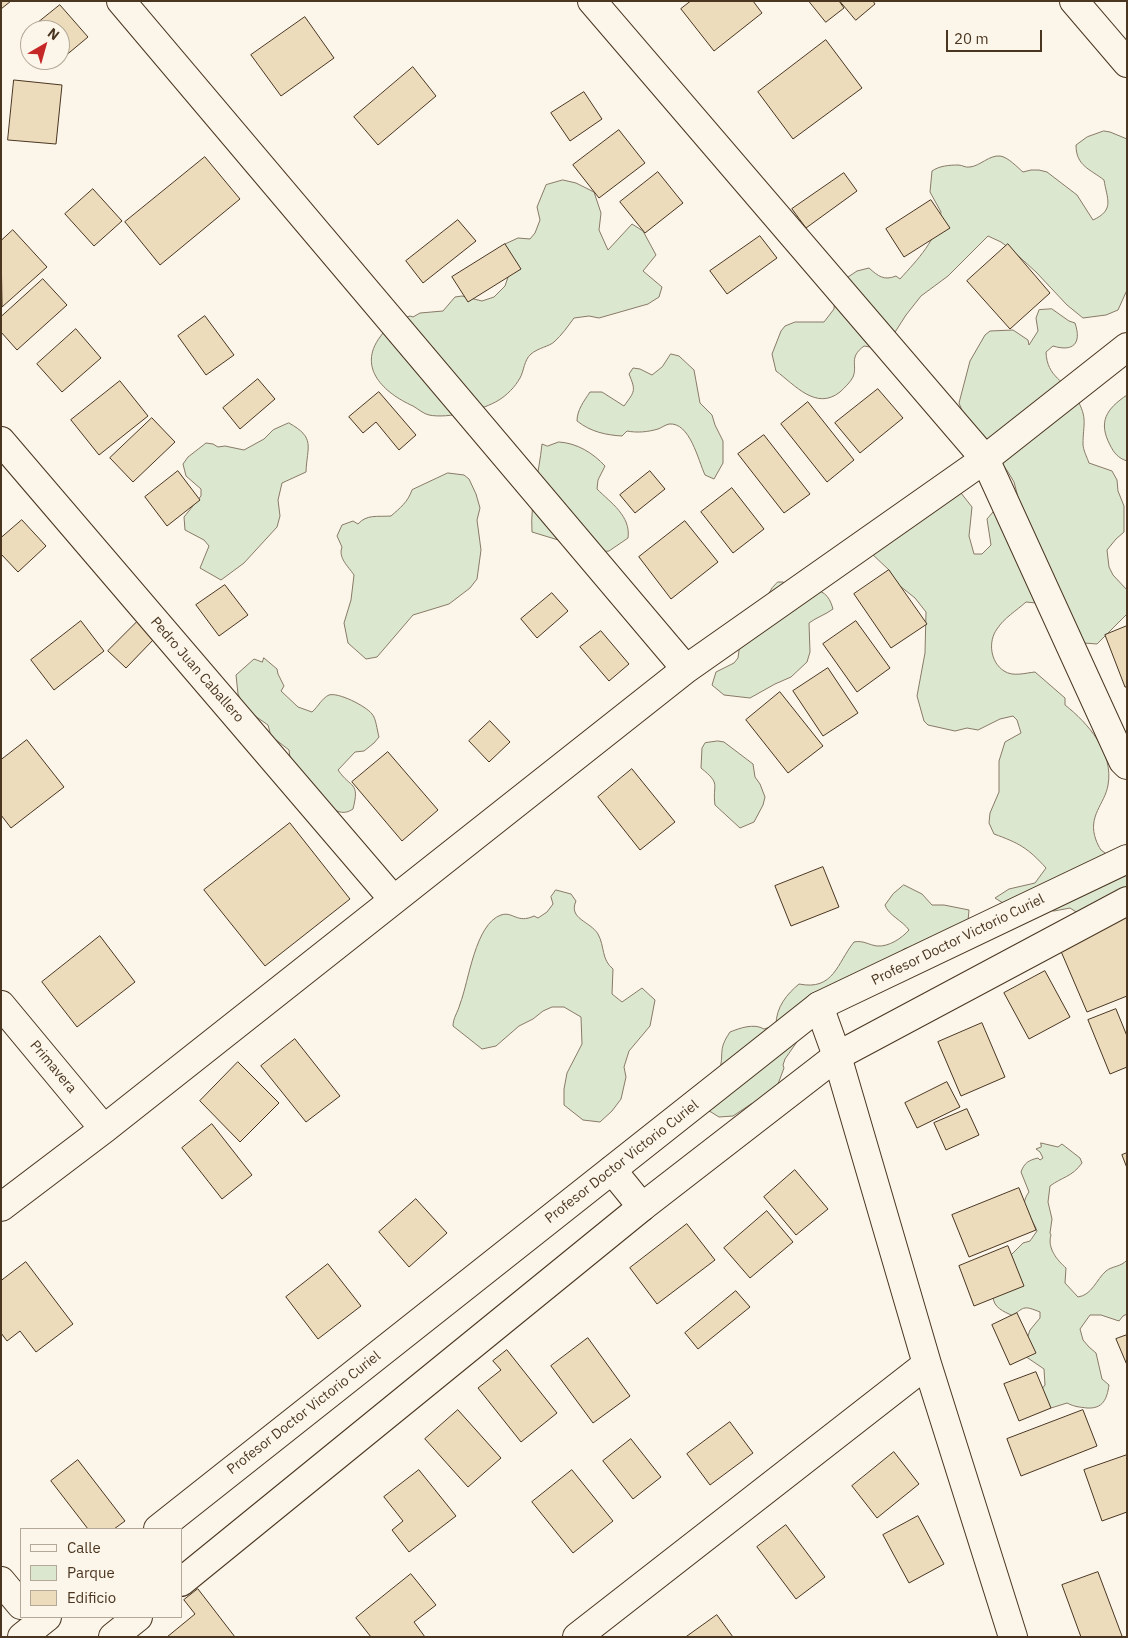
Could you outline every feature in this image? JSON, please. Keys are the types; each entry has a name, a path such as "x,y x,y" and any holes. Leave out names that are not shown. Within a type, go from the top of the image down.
{"street":[{"path":"121,1 686,669"},
{"path":"592,1 986,459 1125,768"},
{"path":"1074,1 1127,63"},
{"path":"1,1207 686,669 986,459 1127,347"},
{"name":"Pedro Juan Caballero","path":"1,441 393,900"},
{"name":"Profesor Doctor Victorio Curiel","path":"159,1528 819,1006 1127,859"},
{"path":"182,1581 642,1206 837,1056 1127,901"},
{"name":"Primavera","path":"1,1005 104,1128"},
{"path":"819,1006 837,1056 926,1364 1013,1637"},
{"path":"612,1170 642,1206"},
{"path":"578,1637 926,1364"},
{"path":"1,1581 20,1605"},
{"path":"114,1637 137,1618"}],"green space":[{"path":"1104,131 1127,139 1127,290 1118,310 1106,315 1083,318 1067,305 1013,251 1001,242 988,236 948,276 921,296 890,340 875,350 864,346 859,350 855,358 853,377 840,392 823,399 814,397 798,389 776,371 772,354 781,331 785,326 795,322 824,322 834,309 835,294 845,279 857,271 869,268 881,277 896,276 900,279 920,256 931,240 941,212 930,192 932,171 948,166 970,167 992,157 1000,156 1012,162 1023,172 1039,170 1047,172 1077,195 1093,220 1100,216 1107,208 1108,198 1104,180 1081,162 1078,158 1076,145 1087,137"},
{"path":"563,180 576,183 594,192 601,213 599,230 608,250 632,224 643,231 656,255 643,271 662,287 659,297 648,304 599,318 589,316 574,318 554,342 529,356 516,385 505,396 484,407 455,415 429,415 392,394 377,378 371,359 374,348 387,328 395,321 410,316 443,311 455,297 462,296 482,301 494,297 505,286 508,277 505,244 518,238 530,239 535,233 540,220 537,207 546,185"},
{"path":"1052,309 1075,323 1077,336 1074,345 1071,347 1060,348 1053,346 1046,352 1047,361 1053,373 1077,399 1083,412 1083,446 1089,463 1112,471 1117,480 1118,491 1124,506 1124,532 1107,550 1109,567 1113,575 1127,590 1127,614 1097,644 1084,643 1036,603 1026,602 1000,625 992,639 992,651 999,667 1004,671 1015,674 1035,672 1065,698 1065,705 1090,730 1103,750 1109,773 1108,785 1095,817 1094,832 1101,850 1127,866 1127,894 1081,915 1070,908 1054,911 1003,903 995,898 1009,889 1035,883 1046,868 1023,847 994,834 989,823 990,813 999,792 999,761 1005,742 1021,733 1017,720 1013,716 1000,719 978,730 967,728 955,731 928,725 924,721 917,696 925,653 926,612 915,598 895,582 889,570 871,553 947,494 961,493 972,507 969,536 974,554 982,554 991,545 987,519 999,505 1019,501 1014,482 1008,472 996,455 969,428 959,403 970,361 985,335 990,331 1013,330 1028,340 1029,345 1038,331 1036,318 1039,310"},
{"path":"671,354 679,356 694,370 700,403 712,415 723,441 723,463 714,479 705,475 688,435 676,425 669,424 658,429 646,431 627,431 622,436 599,432 577,421 583,402 590,392 602,392 624,406 633,391 633,384 629,374 633,368 652,375 662,367"},
{"path":"1127,395 1127,461 1119,457 1112,448 1106,437 1105,423 1109,411"},
{"path":"289,423 298,428 307,438 306,472 282,483 278,500 280,516 277,527 244,563 221,580 200,568 209,546 204,540 185,530 184,517 201,496 201,489 186,476 183,464 188,457 206,443 218,447 225,446 244,450 264,439 273,430"},
{"path":"559,442 572,444 584,449 605,466 598,480 597,489 619,511 628,530 628,538 609,551 588,553 578,546 532,532 533,499 542,444 547,446"},
{"path":"448,473 464,475 469,479 480,508 477,520 481,550 477,579 470,588 449,604 413,615 377,657 366,659 348,643 344,623 351,600 354,575 342,558 342,547 337,536 342,525 353,521 358,524 369,517 391,516 406,501 412,490"},
{"path":"778,582 798,588 819,591 829,600 833,609 809,623 810,652 807,662 791,677 750,698 724,695 712,685 716,672 734,663 738,658 740,643 772,588"},
{"path":"264,658 277,669 284,686 281,691 298,707 312,712 324,698 333,695 358,704 373,716 379,737 364,751 355,752 338,770 355,789 353,809 350,811 342,812 330,808 290,758 289,750 271,736 268,725 245,709 238,694 236,675 254,659 262,662"},
{"path":"724,742 753,764 755,777 765,797 754,822 740,828 715,805 714,781 701,768 702,748 705,743"},
{"path":"904,885 922,894 932,905 944,905 969,910 968,921 934,939 922,941 904,949 801,1036 785,1059 784,1068 775,1092 765,1103 751,1104 733,1116 719,1117 705,1110 719,1074 723,1047 730,1032 747,1027 756,1026 764,1029 776,1025 776,1018 780,1007 790,992 799,984 811,985 827,979 833,974 854,942 882,946 899,939 909,930 889,912 885,905 893,894"},
{"path":"556,890 571,894 576,901 574,907 577,916 598,934 605,957 613,969 612,994 622,1002 642,988 655,1000 650,1026 629,1051 624,1067 626,1077 621,1099 600,1122 583,1120 564,1105 567,1073 582,1044 581,1017 564,1007 552,1007 519,1026 496,1046 482,1049 453,1026 474,954 485,929 492,920 505,914 523,919 534,916 538,918 547,912 553,904 551,897"},
{"path":"1041,1143 1058,1147 1062,1144 1080,1158 1082,1163 1071,1174 1050,1186 1048,1202 1052,1219 1050,1245 1056,1257 1066,1268 1065,1283 1078,1297 1083,1296 1106,1271 1127,1260 1127,1314 1119,1321 1101,1315 1090,1315 1080,1329 1083,1340 1096,1353 1102,1379 1109,1385 1105,1399 1097,1407 1077,1407 1067,1403 1051,1408 1043,1403 1041,1390 1045,1385 1044,1369 1022,1354 1030,1330 1040,1318 1040,1312 1025,1308 1013,1316 997,1307 993,1297 1010,1256 1023,1243 1030,1241 1037,1231 1025,1207 1024,1203 1029,1192 1021,1172 1029,1161 1043,1158 1036,1149 1041,1147"}],"building":[{"path":"1,1 11,1 1,9"},
{"path":"691,1 753,1 762,13 714,51 681,9"},
{"path":"809,1 839,1 844,8 826,22"},
{"path":"840,1 873,1 875,4 856,20"},
{"path":"60,5 88,37 70,52 70,20 41,20"},
{"path":"305,17 334,58 281,96 251,55"},
{"path":"826,40 862,88 793,139 758,92"},
{"path":"413,67 436,96 378,145 354,117"},
{"path":"14,80 62,85 56,144 8,140"},
{"path":"584,92 602,119 570,141 551,113"},
{"path":"619,130 645,163 599,198 573,165"},
{"path":"205,157 240,199 160,265 125,222"},
{"path":"658,172 683,203 645,233 620,202"},
{"path":"844,173 857,191 806,228 792,209"},
{"path":"93,189 122,221 94,246 65,214"},
{"path":"931,200 950,228 904,257 886,229"},
{"path":"458,220 476,241 423,283 406,261"},
{"path":"13,230 47,267 2,307 1,241"},
{"path":"760,236 777,258 727,294 710,271"},
{"path":"505,244 521,269 468,302 452,277"},
{"path":"1008,244 1050,293 1010,329 967,281"},
{"path":"43,279 67,305 17,350 1,332 1,317"},
{"path":"205,316 234,355 206,375 178,336"},
{"path":"76,329 101,358 62,392 37,364"},
{"path":"258,379 275,399 240,429 223,408"},
{"path":"120,381 148,416 99,455 71,420"},
{"path":"878,389 903,418 860,453 835,423"},
{"path":"379,392 416,435 399,450 376,422 363,433 349,417"},
{"path":"808,402 854,460 827,482 781,424"},
{"path":"152,418 175,442 133,482 110,458"},
{"path":"764,435 810,494 784,513 738,454"},
{"path":"178,471 200,500 167,526 145,497"},
{"path":"650,471 665,489 635,513 620,495"},
{"path":"732,488 764,529 733,553 701,512"},
{"path":"22,520 46,546 18,572 1,554 1,538"},
{"path":"685,521 718,562 671,599 639,557"},
{"path":"889,570 927,624 891,648 854,594"},
{"path":"225,585 248,615 219,636 196,605"},
{"path":"552,593 568,611 537,638 521,619"},
{"path":"81,621 104,651 54,690 31,660"},
{"path":"856,621 890,668 857,692 823,644"},
{"path":"137,622 154,639 126,668 108,651"},
{"path":"1127,626 1127,687 1125,687 1105,635"},
{"path":"601,631 629,664 609,681 580,647"},
{"path":"828,668 858,713 823,736 793,691"},
{"path":"780,692 823,746 788,773 746,720"},
{"path":"490,721 510,742 489,762 469,741"},
{"path":"27,740 64,787 11,828 1,815 1,760"},
{"path":"388,752 438,810 402,841 352,782"},
{"path":"632,769 675,822 640,850 598,797"},
{"path":"290,823 350,899 265,966 204,890"},
{"path":"823,867 839,907 791,926 775,886"},
{"path":"1127,913 1127,996 1087,1012 1057,942"},
{"path":"100,936 135,982 77,1027 42,982"},
{"path":"1045,971 1070,1017 1029,1039 1004,993"},
{"path":"1116,1009 1127,1036 1127,1067 1110,1074 1088,1020"},
{"path":"982,1023 1005,1077 961,1096 938,1042"},
{"path":"295,1039 340,1096 306,1122 261,1066"},
{"path":"238,1062 279,1103 240,1142 200,1101"},
{"path":"947,1082 960,1107 917,1128 905,1103"},
{"path":"967,1109 979,1135 946,1150 934,1123"},
{"path":"212,1124 252,1175 222,1199 182,1148"},
{"path":"1127,1153 1127,1168 1122,1155"},
{"path":"795,1170 828,1209 796,1235 764,1197"},
{"path":"1019,1188 1036,1230 969,1257 952,1215"},
{"path":"416,1199 447,1233 409,1267 379,1232"},
{"path":"767,1211 793,1242 750,1278 724,1248"},
{"path":"687,1224 715,1260 657,1304 630,1268"},
{"path":"1008,1246 1024,1286 974,1306 959,1266"},
{"path":"26,1262 73,1324 36,1352 20,1331 7,1341 1,1333 1,1281"},
{"path":"328,1264 361,1306 318,1339 286,1297"},
{"path":"736,1291 750,1307 698,1349 685,1333"},
{"path":"1017,1313 1036,1353 1010,1365 992,1325"},
{"path":"1127,1335 1127,1365 1116,1339"},
{"path":"588,1338 630,1396 593,1423 551,1366"},
{"path":"507,1350 557,1413 521,1442 478,1388 501,1370 493,1361"},
{"path":"1036,1372 1051,1408 1019,1421 1004,1384"},
{"path":"458,1410 501,1458 468,1487 425,1439"},
{"path":"1083,1410 1097,1446 1021,1476 1007,1439"},
{"path":"730,1422 753,1453 710,1485 687,1454"},
{"path":"631,1439 661,1477 633,1499 603,1461"},
{"path":"894,1452 919,1484 877,1518 852,1486"},
{"path":"1127,1455 1127,1512 1102,1521 1084,1470"},
{"path":"78,1460 125,1521 115,1528 87,1528 51,1481"},
{"path":"419,1470 456,1516 409,1552 392,1530 403,1521 384,1497"},
{"path":"572,1470 613,1521 573,1553 532,1502"},
{"path":"918,1516 944,1564 909,1583 883,1535"},
{"path":"786,1525 825,1577 796,1599 757,1547"},
{"path":"1098,1572 1122,1636 1081,1637 1062,1585"},
{"path":"411,1574 436,1605 414,1622 425,1637 371,1637 356,1618"},
{"path":"198,1589 235,1637 167,1637 195,1614 184,1600"},
{"path":"717,1615 733,1637 686,1637"}]}
